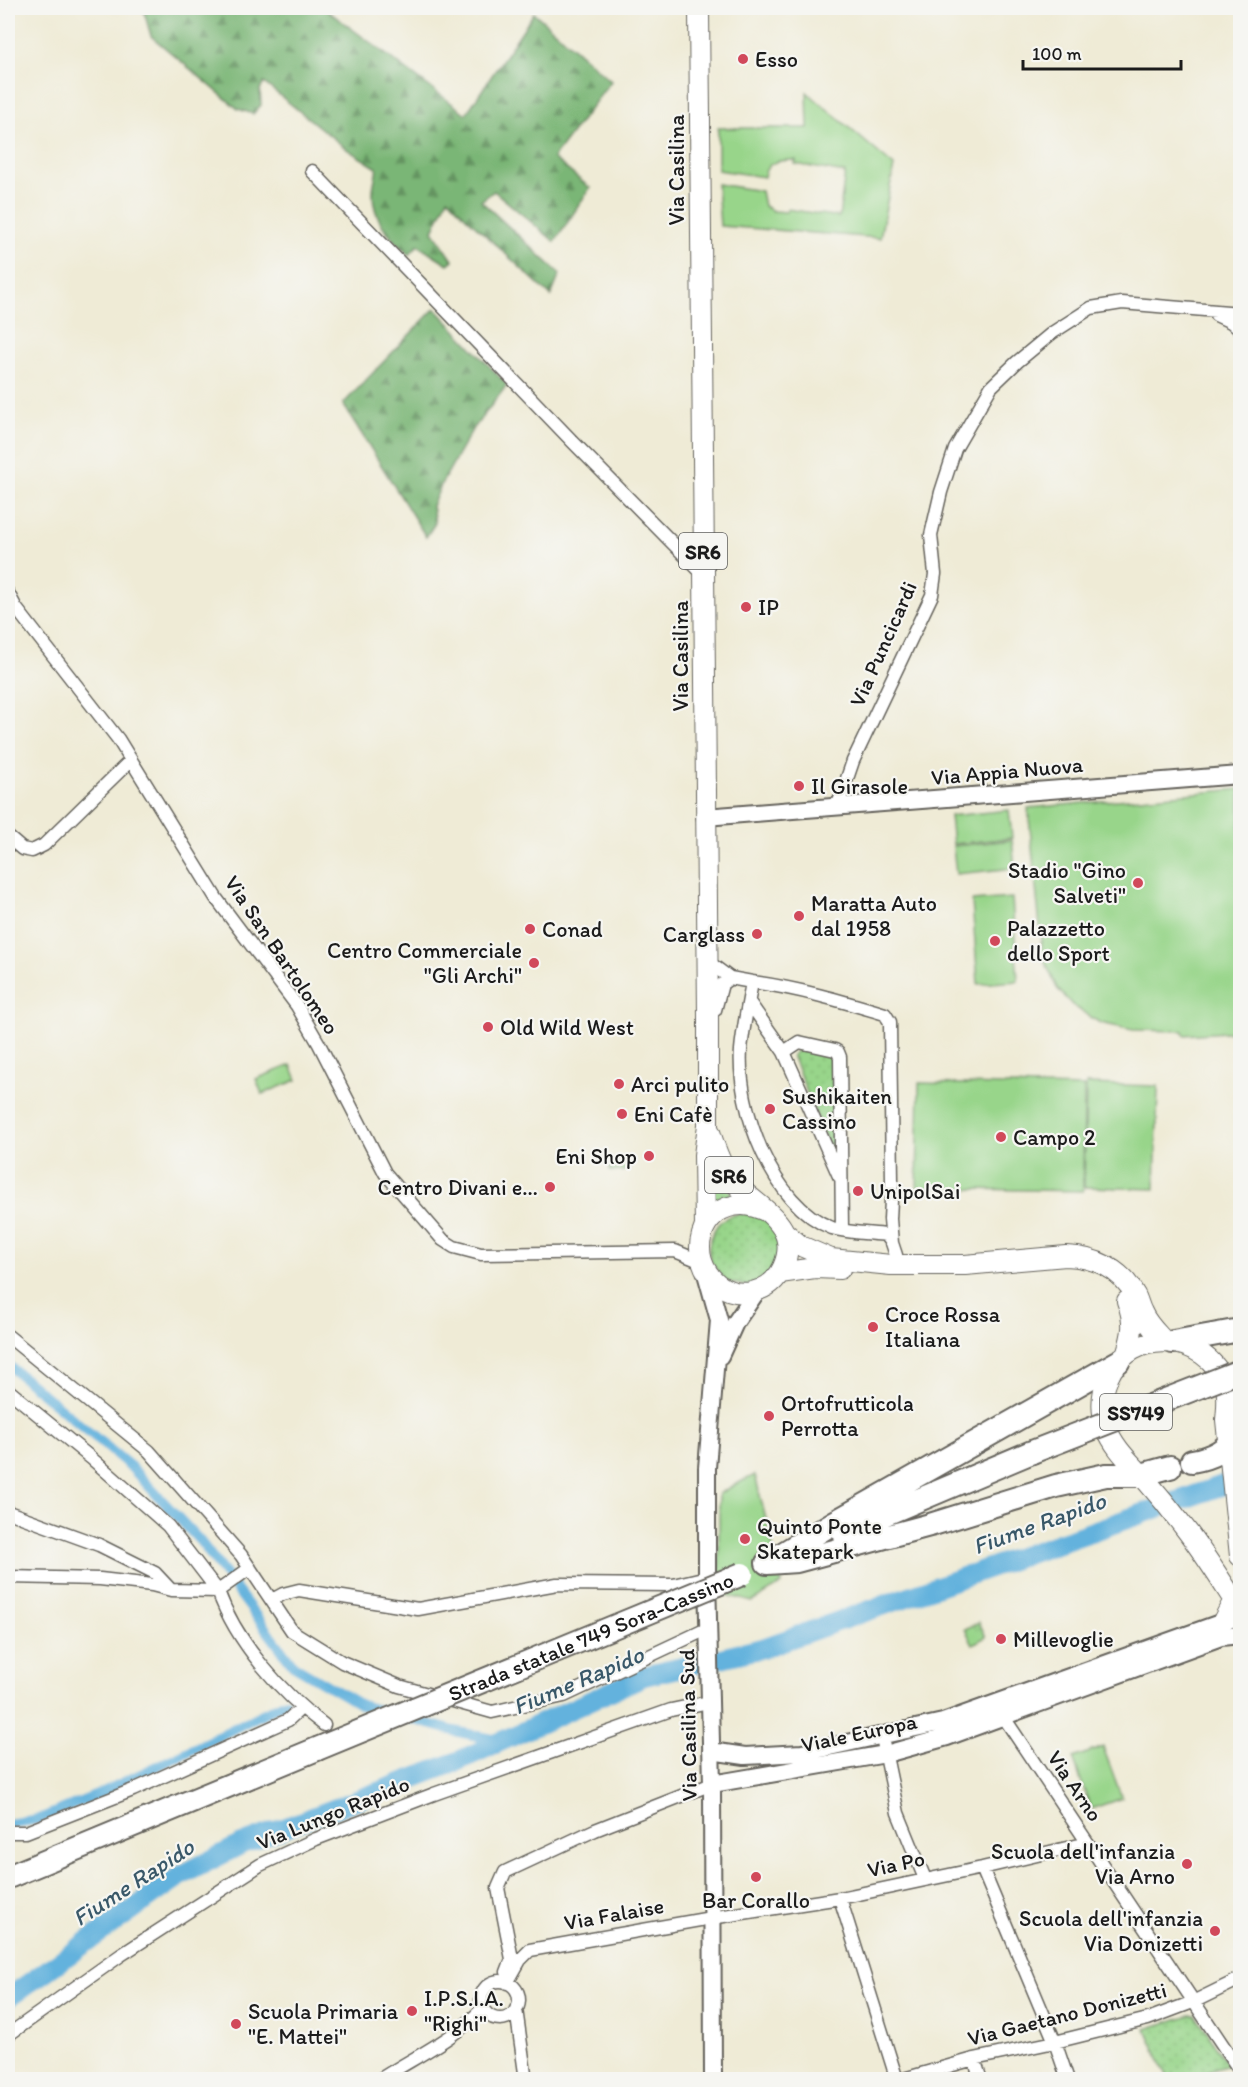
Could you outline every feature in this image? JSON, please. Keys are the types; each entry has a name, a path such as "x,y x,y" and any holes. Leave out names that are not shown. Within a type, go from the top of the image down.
{"highway":[{"path":"1169,1342 1240,1330"},
{"path":"767,1563 1122,1358"},
{"name":"Strada statale 749 Sora-Cassino","path":"8,1877 1032,1452 1240,1371"},
{"path":"1192,1461 1211,1457 1232,1440"},
{"path":"767,1563 797,1561 930,1525 1056,1486 1106,1475 1145,1479 1170,1467"}],"main road":[{"name":"Via Casilina","path":"699,8 708,1125 704,1155 703,1232 699,1250 703,1266"},
{"name":"Via Casilina","path":"708,1125 720,1163 736,1184 778,1221 784,1232 801,1246 831,1263"},
{"name":"SR6","path":"703,1232 714,1215 727,1208 755,1206 768,1212"},
{"path":"703,1266 717,1283 733,1292 758,1291 770,1284 780,1273 786,1260 788,1246 784,1232"},
{"path":"780,1273 815,1268 831,1263 964,1265 1082,1256 1101,1262 1120,1275 1135,1294 1151,1328 1169,1342"},
{"path":"831,1263 890,1274 965,1274 1066,1264 1081,1265 1097,1270 1114,1281 1126,1296 1133,1316 1132,1335 1122,1358 1108,1376 1103,1393 1102,1411 1107,1428 1122,1455 1145,1479 1214,1568 1235,1612"},
{"path":"1122,1358 1144,1345 1169,1342 1198,1351 1217,1369 1225,1385 1228,1403 1240,1556"},
{"path":"1116,1444 1134,1460 1158,1467 1170,1467 1192,1461"}],"street":[{"path":"312,171 703,574"},
{"name":"Via Puncicardi","path":"837,808 853,761 932,595 935,574 931,535 941,492 956,449 991,387 1052,333 1091,308 1122,303 1240,313"},
{"path":"1207,310 1231,322 1240,330"},
{"name":"Via San Bartolomeo","path":"8,593 16,608 118,739 216,898 297,1006 385,1173 443,1240 454,1247 481,1254 675,1251"},
{"path":"8,837 22,849 32,851 44,845 131,760"},
{"name":"Via Appia Nuova","path":"705,817 1240,775"},
{"path":"707,961 730,978 772,985 853,1005 885,1014 890,1022 892,1182 890,1219 892,1243 896,1256 891,1265"},
{"path":"707,1043 719,992 722,984 730,978"},
{"path":"752,982 741,1050 741,1075 746,1106 758,1142 771,1170 800,1205 815,1218 842,1230 886,1235 892,1243"},
{"path":"749,1002 784,1052 841,1181"},
{"path":"784,1052 799,1042 838,1052 840,1057 842,1230"},
{"path":"703,1232 675,1251 703,1266"},
{"name":"Via Casilina Sud","path":"703,1266 719,1320 707,1468 712,1784 713,2079"},
{"name":"Via Casilina Sud","path":"714,1371 735,1323 758,1291"},
{"path":"8,1336 149,1451 241,1555 292,1631 342,1662 399,1686 492,1712 564,1696 709,1634"},
{"path":"8,1389 168,1526 218,1591 222,1604 237,1630 268,1673 301,1708 324,1725"},
{"path":"8,1512 99,1545 154,1573 171,1590"},
{"path":"8,1577 100,1579 152,1585 171,1590 218,1591 250,1568"},
{"path":"272,1600 283,1594 299,1590 418,1609 557,1584 673,1585 707,1577"},
{"name":"Viale Europa","path":"505,1982 512,1959 498,1888 505,1872 595,1830 712,1784 886,1754 947,1737 1000,1711 1235,1612"},
{"name":"Viale Europa","path":"711,1751 745,1756 802,1753 882,1737 1000,1711 1221,1637 1240,1635"},
{"name":"Via Lungo Rapido","path":"8,2035 121,1955 260,1865 316,1839 445,1790 671,1710 710,1702"},
{"path":"8,1833 26,1832 133,1790 288,1720 301,1708"},
{"name":"Via Arno","path":"1000,1711 1240,2071"},
{"path":"882,1737 898,1812 925,1879"},
{"name":"Via Po","path":"711,1918 840,1898 1088,1843"},
{"path":"982,1868 1055,2042 1068,2079"},
{"path":"840,1898 899,2079"},
{"name":"Via Falaise","path":"505,1982 530,1950 711,1918"},
{"name":"Via Gaetano Donizetti","path":"899,2079 974,2059 1148,2019 1240,1979"},
{"path":"512,2013 499,2019 485,2011 481,1999 484,1991 494,1983 505,1982 518,1995 512,2013 526,2079"},
{"path":"379,2079 435,2046 485,2011"},
{"path":"974,2059 981,2079"}],"green space":[{"path":"143,8 324,8 466,114 534,13 611,81 553,158 590,188 555,242 494,191 481,201 560,274 551,296 448,198 433,231 453,260 448,264 418,245 409,255 389,235 376,211 373,202 373,186 377,168 348,150 264,83 260,90 261,105 253,114 238,109 151,36"},
{"path":"807,92 894,166 880,238 720,226 717,184 761,191 764,206 773,211 787,212 787,209 839,217 845,173 795,164 796,160 771,164 765,171 764,177 718,170 718,128 808,128"},
{"path":"435,308 507,385 471,432 442,483 432,506 435,523 426,537 343,404"},
{"name":"Stadio \"Gino Salveti\"","path":"1240,789 1240,1031 1184,1035 1183,1031 1133,1030 1100,1023 1072,1005 1057,988 1043,957 1028,808"},
{"path":"1009,810 1012,838 953,844 950,816"},
{"path":"1012,840 1015,868 956,874 953,846"},
{"name":"Palazzetto dello Sport","path":"1012,898 1018,981 978,984 972,901"},
{"path":"801,1048 834,1055 836,1058 835,1151 830,1150 792,1055"},
{"path":"291,1065 297,1080 262,1094 256,1079"},
{"name":"Campo 2","path":"919,1083 1084,1087 1083,1191 917,1188"},
{"path":"1086,1084 1158,1086 1155,1189 1084,1187"},
{"path":"711,1161 724,1185 735,1197 712,1209"},
{"path":"630,1162 629,1168 623,1171 610,1171 610,1163"},
{"path":"752,1212 775,1225 782,1263 753,1287 727,1282 713,1266 709,1250 714,1230 723,1220"},
{"name":"Quinto Ponte Skatepark","path":"755,1475 782,1584 752,1602 719,1593 719,1494"},
{"path":"979,1622 986,1637 973,1644 965,1629"},
{"path":"1103,1747 1122,1798 1091,1809 1073,1758"},
{"path":"1196,2015 1228,2065 1186,2079 1168,2079 1146,2029"}],"waterway":[{"path":"8,1365 130,1466 200,1541 293,1665 361,1705 454,1731 502,1741"},
{"name":"Fiume Rapido","path":"8,1998 180,1876 242,1844 456,1762 644,1676 763,1648 1240,1479"},
{"path":"8,1824 39,1819 97,1795 286,1702"}],"place":[{"name":"Esso","path":"743,59"},
{"name":"IP","path":"746,607"},
{"name":"Il Girasole","path":"799,786"},
{"name":"Stadio \"Gino Salveti\"","path":"1138,883"},
{"name":"Maratta Auto dal 1958","path":"799,916"},
{"name":"Conad","path":"530,929"},
{"name":"Carglass","path":"757,934"},
{"name":"Palazzetto dello Sport","path":"995,941"},
{"name":"Centro Commerciale \"Gli Archi\"","path":"534,963"},
{"name":"Old Wild West","path":"488,1027"},
{"name":"Arci pulito","path":"619,1084"},
{"name":"Sushikaiten Cassino","path":"770,1109"},
{"name":"Eni Cafè","path":"622,1114"},
{"name":"Campo 2","path":"1001,1137"},
{"name":"Eni Shop","path":"649,1156"},
{"name":"Centro Divani e…","path":"550,1187"},
{"name":"UnipolSai","path":"858,1191"},
{"name":"Croce Rossa Italiana","path":"873,1327"},
{"name":"Ortofrutticola Perrotta","path":"769,1416"},
{"name":"Quinto Ponte Skatepark","path":"745,1539"},
{"name":"Millevoglie","path":"1001,1639"},
{"name":"Scuola dell'infanzia Via Arno","path":"1187,1864"},
{"name":"Bar Corallo","path":"756,1877"},
{"name":"Scuola dell'infanzia Via Donizetti","path":"1215,1931"},
{"name":"I.P.S.I.A. \"Righi\"","path":"412,2011"},
{"name":"Scuola Primaria \"E. Mattei\"","path":"236,2024"}]}
